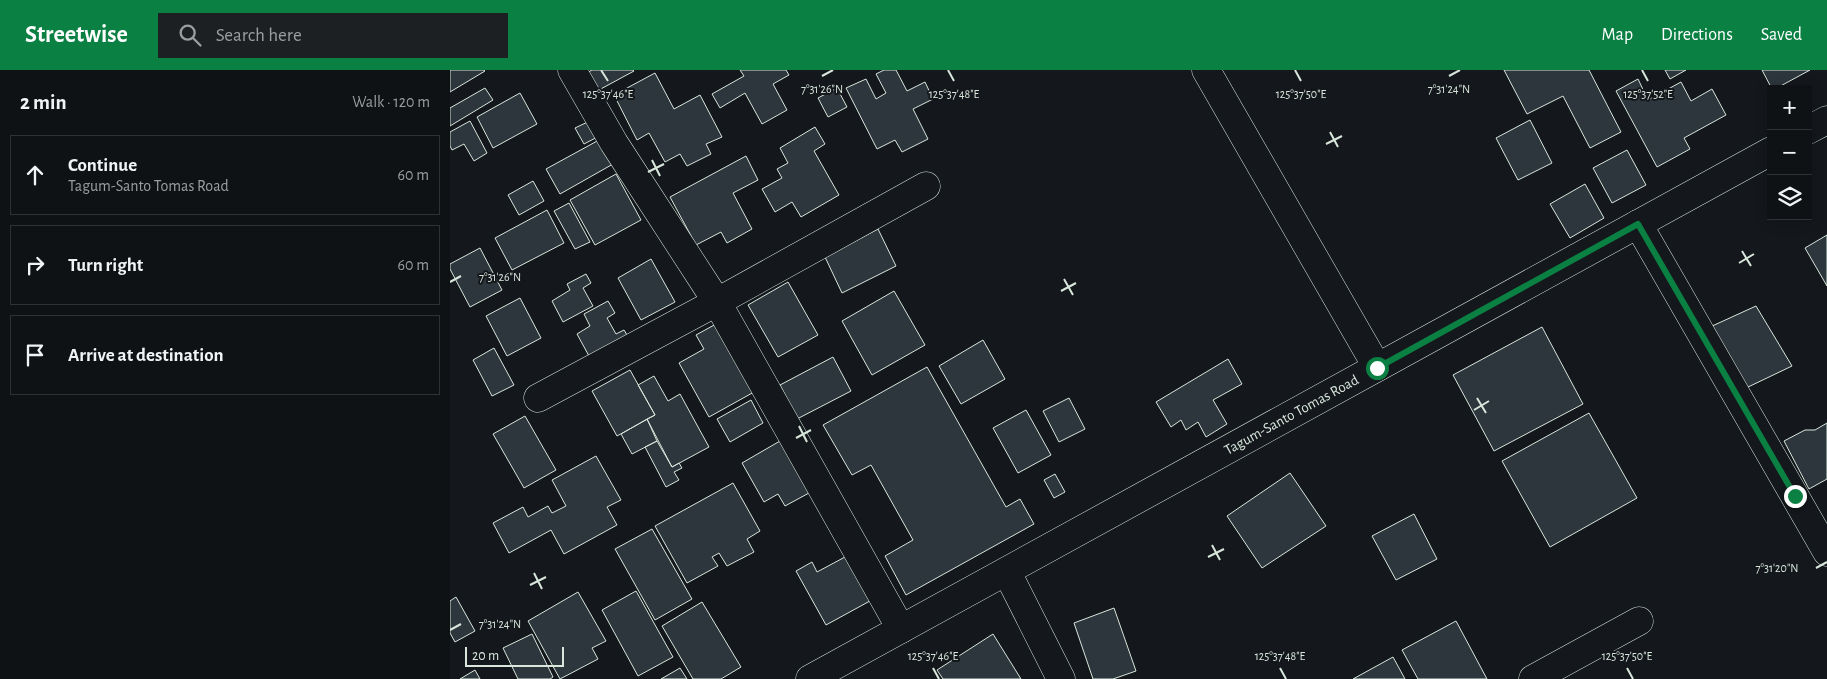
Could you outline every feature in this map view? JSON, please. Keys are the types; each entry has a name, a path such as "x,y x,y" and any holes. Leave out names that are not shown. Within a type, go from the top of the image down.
{"street":[{"path":"572,70 614,143 717,302 901,630"},
{"path":"1206,70 1377,368"},
{"path":"1812,128 1827,120"},
{"name":"Tagum-Santo Tomas Road","path":"810,679 1767,153"},
{"path":"538,398 717,302 926,186"},
{"path":"1638,224 1827,552"},
{"path":"1007,572 1061,679"},
{"path":"1533,679 1640,621"}],"building":[{"path":"450,70 484,70 485,71 450,92"},
{"path":"592,70 634,71 597,91 587,73"},
{"path":"740,70 786,70 789,75 773,84 787,110 762,124 745,93 720,108 712,94 744,76"},
{"path":"884,70 896,70 907,91 925,82 933,99 913,109 928,139 902,152 895,140 877,149 846,88 866,79 876,99 886,93 876,74"},
{"path":"1504,70 1589,70 1621,132 1590,148 1563,96 1527,114"},
{"path":"1665,70 1686,70 1670,79"},
{"path":"1762,70 1810,70 1782,85 1770,85"},
{"path":"655,73 674,109 700,95 722,137 706,144 711,154 687,166 680,154 665,162 649,133 637,140 614,95"},
{"path":"1638,79 1648,100 1681,82 1691,101 1712,89 1726,115 1684,138 1690,149 1657,167 1616,91"},
{"path":"485,88 493,100 450,126 450,108"},
{"path":"837,88 847,107 828,117 818,98"},
{"path":"520,93 537,124 493,148 477,117"},
{"path":"594,119 603,134 584,144 575,128"},
{"path":"1530,120 1552,163 1518,180 1496,138"},
{"path":"470,121 487,153 474,161 464,144 452,150 450,146 450,132"},
{"path":"815,127 825,144 814,151 839,195 801,217 792,202 775,212 762,189 782,178 777,169 788,163 780,148"},
{"path":"599,140 613,164 560,194 546,169"},
{"path":"1627,150 1646,185 1612,203 1593,168"},
{"path":"746,156 758,180 733,193 752,229 727,243 721,232 696,245 670,197"},
{"path":"616,174 641,220 595,245 570,200"},
{"path":"533,181 544,201 519,215 508,195"},
{"path":"1585,184 1604,218 1570,238 1550,204"},
{"path":"569,203 590,242 575,249 554,211"},
{"path":"547,210 564,243 512,270 495,238"},
{"path":"878,229 896,266 842,293 825,257"},
{"path":"1827,235 1827,286 1805,248"},
{"path":"480,248 502,290 470,307 450,269 450,264"},
{"path":"651,259 675,302 641,320 618,278"},
{"path":"586,274 591,283 583,288 593,306 563,322 552,301 570,290 567,284"},
{"path":"788,282 818,335 778,357 748,305"},
{"path":"894,291 925,345 872,375 842,321"},
{"path":"520,298 541,338 507,356 486,316"},
{"path":"608,301 615,313 607,318 616,334 624,330 630,340 589,356 577,334 590,326 584,314"},
{"path":"1756,306 1792,366 1746,388 1710,327"},
{"path":"716,324 754,392 709,417 679,363 704,349 696,335"},
{"path":"1542,327 1583,404 1494,451 1453,375"},
{"path":"983,340 1005,379 961,404 939,366"},
{"path":"494,348 514,385 492,396 473,360"},
{"path":"833,357 851,391 797,419 780,385"},
{"path":"1228,359 1242,384 1213,400 1227,424 1206,437 1198,422 1186,430 1181,420 1171,427 1156,402"},
{"path":"927,367 1006,507 1020,499 1034,524 906,595 885,556 913,540 871,465 852,475 823,425"},
{"path":"630,370 655,415 617,436 592,391"},
{"path":"654,376 668,401 680,394 709,447 672,467 647,419 655,415 638,385"},
{"path":"1069,398 1085,429 1059,442 1043,411"},
{"path":"751,400 763,423 730,442 717,419"},
{"path":"1026,410 1051,455 1018,473 993,428"},
{"path":"1589,413 1637,498 1550,547 1502,461"},
{"path":"525,416 556,470 524,488 493,434"},
{"path":"647,419 657,441 632,454 621,434"},
{"path":"1827,423 1827,479 1809,489 1784,441 1805,430 1815,430"},
{"path":"657,441 672,467 679,463 682,468 674,472 679,480 666,487 645,447"},
{"path":"780,441 809,493 785,506 778,494 764,502 742,463"},
{"path":"596,456 621,500 607,507 617,525 564,554 551,530 509,553 493,523 523,507 528,517 548,506 552,513 566,506 552,480"},
{"path":"1290,473 1326,526 1262,568 1227,516"},
{"path":"1055,474 1065,492 1054,498 1044,480"},
{"path":"733,483 760,531 747,539 754,552 727,566 719,553 712,557 718,566 687,583 655,526"},
{"path":"1414,514 1437,559 1396,580 1372,536"},
{"path":"652,529 692,599 655,620 615,549"},
{"path":"845,557 879,596 826,625 796,571 812,562 817,572"},
{"path":"636,591 673,657 638,676 602,610"},
{"path":"578,592 606,641 592,648 598,659 560,679 528,621"},
{"path":"456,597 475,631 455,642 450,633 450,601"},
{"path":"702,602 741,667 721,679 693,679 662,626"},
{"path":"1114,608 1136,671 1113,679 1093,679 1074,623"},
{"path":"1456,621 1487,679 1418,679 1402,650"},
{"path":"532,634 553,677 550,679 518,679 503,648"},
{"path":"993,634 1021,679 943,679 937,670"},
{"path":"1393,657 1405,679 1353,679"},
{"path":"680,668 687,679 661,679"},
{"path":"475,670 480,679 460,679"}],"route":[{"path":"1377,368 1638,224 1795,496"}]}
